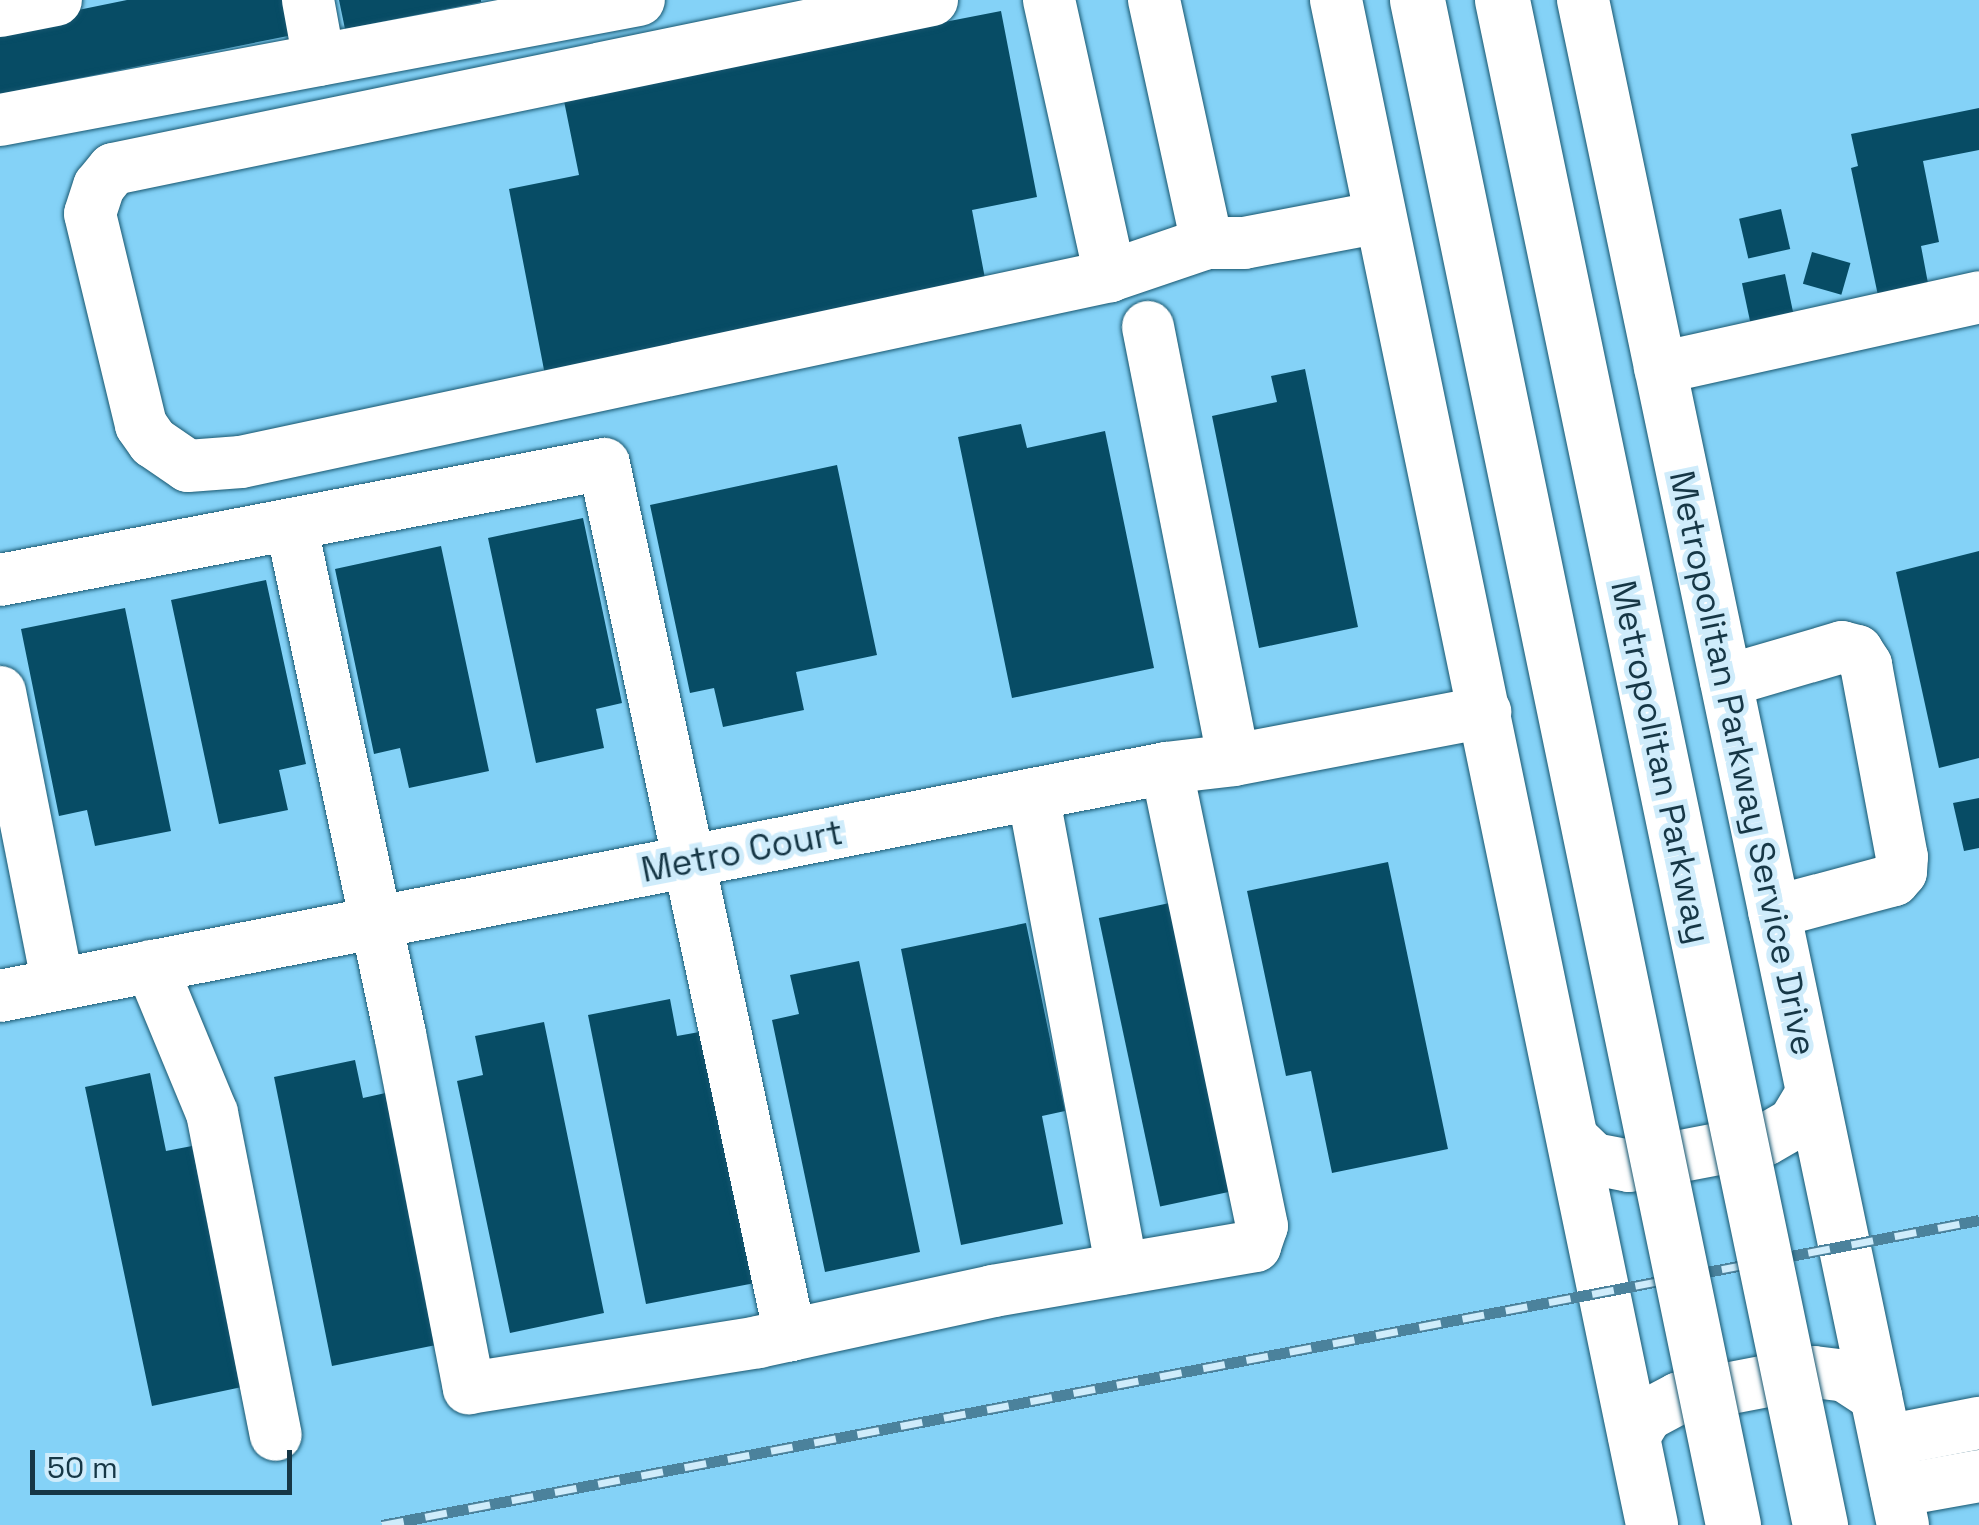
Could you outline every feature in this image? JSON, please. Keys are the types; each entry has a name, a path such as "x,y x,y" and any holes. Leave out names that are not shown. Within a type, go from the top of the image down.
{"main road":[{"path":"1417,0 1733,1525"},
{"name":"Metropolitan Parkway","path":"1502,0 1820,1525"}],"street":[{"path":"0,11 56,0"},
{"path":"308,0 319,60"},
{"path":"0,120 640,0"},
{"path":"932,0 113,168 99,186 90,214 141,425 153,442 188,466 240,462 1110,276 1206,243 1244,243 1380,216"},
{"path":"1049,0 1110,276"},
{"path":"1154,0 1206,243"},
{"path":"1336,0 1652,1525"},
{"name":"Metropolitan Parkway Service Drive","path":"1583,0 1899,1508"},
{"path":"1660,368 1979,297"},
{"path":"1148,327 1234,760"},
{"path":"0,580 604,464 790,1334"},
{"path":"291,524 372,923 400,1034 469,1388 790,1334 1255,1246 1262,1226 1166,768"},
{"path":"1726,681 1842,647 1857,651 1866,665 1902,858 1901,872 1894,880 1774,912"},
{"path":"0,692 58,984"},
{"name":"Metro Court","path":"0,996 1166,768 1234,760 1485,712"},
{"path":"1032,794 1122,1269"},
{"path":"151,966 212,1113 276,1435"},
{"path":"1574,1140 1594,1159 1629,1166 1745,1144 1765,1140 1794,1123 1812,1093"},
{"path":"1634,1436 1647,1415 1678,1398 1814,1372 1845,1376 1881,1418 1979,1423"},
{"path":"1899,1508 1979,1476"}],"building":[{"path":"127,0 286,0 293,35 0,94 0,26"},
{"path":"339,0 481,0 481,2 345,29"},
{"path":"1001,11 1037,197 972,210 987,289 545,375 509,189 579,175 563,96"},
{"path":"1979,108 1979,150 1923,161 1939,242 1921,246 1930,294 1880,305 1851,168 1858,166 1851,134"},
{"path":"1781,209 1790,249 1748,259 1739,219"},
{"path":"1812,252 1850,263 1841,295 1803,284"},
{"path":"1785,274 1795,321 1752,330 1742,283"},
{"path":"1305,369 1358,627 1259,648 1212,416 1277,402 1271,376"},
{"path":"1021,424 1027,448 1105,431 1154,668 1012,698 958,437"},
{"path":"837,465 877,655 796,672 804,710 723,727 714,688 690,693 650,505"},
{"path":"583,518 622,703 596,709 604,748 536,763 488,538"},
{"path":"441,546 489,771 409,788 400,748 374,754 335,569"},
{"path":"1979,551 1979,758 1939,768 1896,572"},
{"path":"266,580 306,764 279,770 288,810 219,824 171,600"},
{"path":"125,608 171,831 95,846 87,810 59,816 21,629"},
{"path":"1979,798 1979,848 1964,851 1953,803"},
{"path":"1388,862 1448,1149 1332,1173 1311,1071 1286,1076 1247,891"},
{"path":"1179,901 1240,1190 1160,1207 1099,918"},
{"path":"1026,923 1065,1111 1042,1116 1063,1224 961,1245 901,949"},
{"path":"859,961 920,1252 825,1272 772,1020 799,1014 790,975"},
{"path":"670,999 677,1036 705,1031 755,1283 646,1304 588,1015"},
{"path":"544,1022 604,1313 510,1333 457,1081 483,1075 475,1036"},
{"path":"355,1060 363,1098 390,1092 441,1344 332,1366 274,1077"},
{"path":"150,1073 166,1151 192,1146 242,1387 152,1406 85,1087"}],"railway":[{"path":"382,1525 1979,1220"}]}
